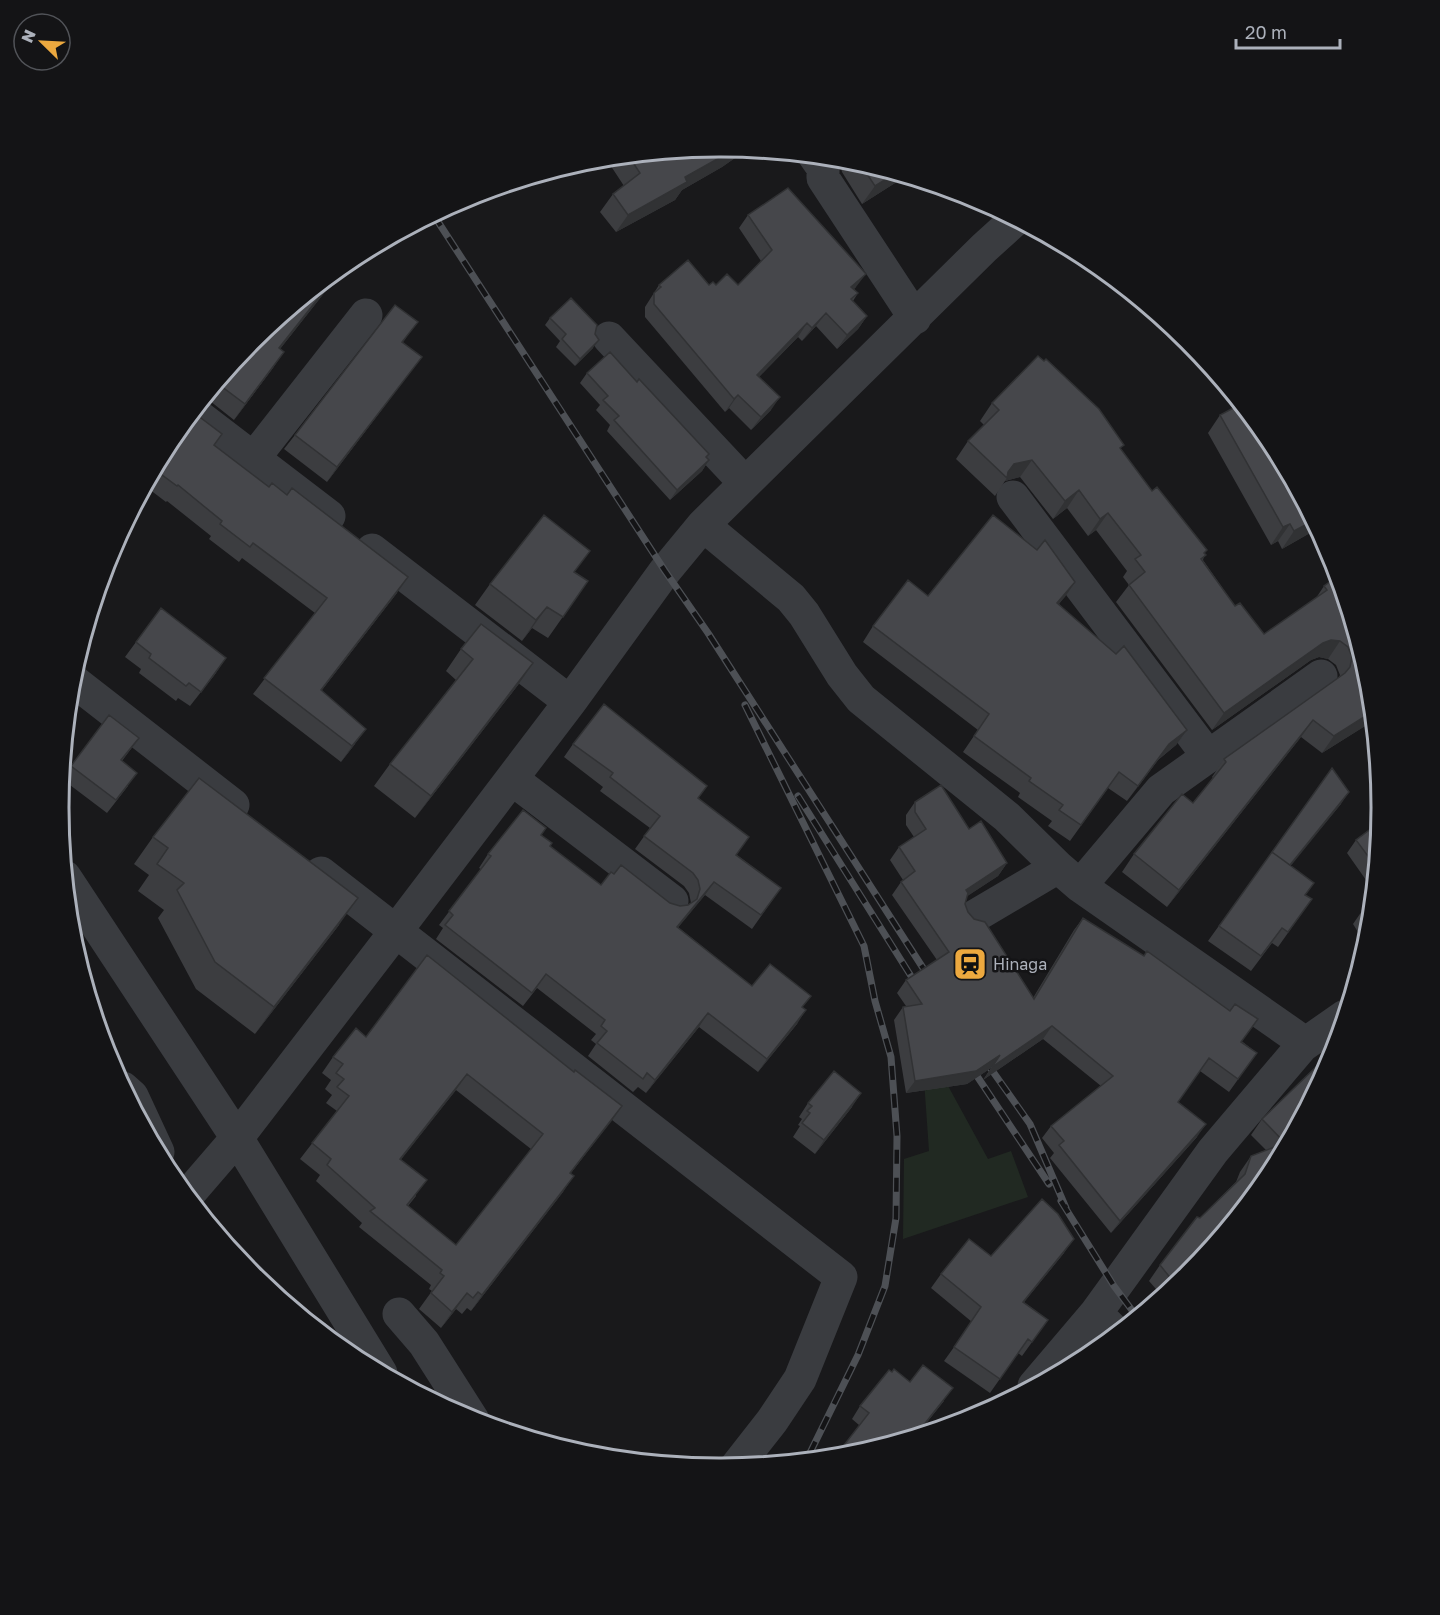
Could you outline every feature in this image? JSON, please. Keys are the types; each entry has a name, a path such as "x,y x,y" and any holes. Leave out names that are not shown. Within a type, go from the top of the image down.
{"street":[{"path":"821,165 823,178 915,318"},
{"path":"193,1189 237,1138 396,931 570,702 665,571 703,525 1010,225"},
{"path":"253,459 366,315"},
{"path":"609,338 746,483"},
{"path":"200,417 570,702"},
{"path":"1013,497 1208,756"},
{"path":"703,525 791,598 804,614 842,675 861,699 1007,818 1069,877 1304,1044 1318,1063"},
{"path":"975,916 1069,877 1161,790 1321,676"},
{"path":"81,687 257,823"},
{"path":"512,778 672,901"},
{"path":"294,852 841,1277 800,1379 772,1421 743,1457"},
{"path":"75,892 237,1138 371,1357"},
{"path":"1064,1360 1106,1323 1213,1151 1304,1044 1333,1024"},
{"path":"399,1314 424,1343 463,1405"}],"shaded area":[{"path":"941,1073 988,1159 1011,1151 1028,1197 903,1239 904,1159 929,1151 924,1080"}],"building":[{"path":"721,157 685,177 687,182 628,215 613,194 640,173 633,162"},
{"path":"867,174 887,179 875,186"},
{"path":"788,188 866,274 851,287 858,293 851,299 867,316 847,335 826,313 812,328 807,323 757,375 780,397 761,417 738,395 734,399 654,304 654,293 661,287 659,285 688,260 709,285 713,282 716,285 727,274 738,285 772,250 748,215"},
{"path":"324,291 279,348 284,352 245,404 223,388 260,347"},
{"path":"571,298 597,325 595,334 599,340 580,359 562,339 566,334 550,318"},
{"path":"395,305 418,322 402,342 422,357 337,467 295,435"},
{"path":"610,352 637,382 639,379 709,454 706,457 709,460 677,490 614,420 619,416 603,400 608,396 587,373"},
{"path":"1038,356 1044,361 1046,359 1099,409 1124,445 1120,448 1152,491 1157,487 1207,550 1204,553 1206,555 1201,559 1235,606 1240,603 1264,634 1327,590 1324,586 1330,582 1349,639 1364,717 1334,736 1313,720 1179,890 1134,854 1182,794 1193,803 1226,762 1224,759 1345,673 1350,667 1352,657 1348,647 1340,641 1331,640 1323,643 1224,713 1129,585 1145,572 1135,559 1141,555 1108,513 1100,519 1079,490 1065,501 1032,460 1014,464 1007,478 968,441 999,410 992,403"},
{"path":"1233,408 1236,411 1284,482 1306,525 1294,531 1290,524 1283,527 1220,415"},
{"path":"200,417 222,434 214,445 269,487 272,483 287,495 292,488 408,577 321,690 366,729 352,746 264,678 327,598 253,543 250,547 220,524 222,521 161,474"},
{"path":"544,515 590,551 574,572 588,581 563,617 547,607 536,620 490,584"},
{"path":"993,515 1037,550 1045,540 1075,582 1057,603 1116,654 1124,646 1187,730 1169,744 1138,786 1119,772 1081,825 1059,810 1063,805 1029,781 1031,778 974,736 989,714 873,626 908,580 928,596"},
{"path":"161,608 226,658 201,692 189,683 186,686 149,658 151,654 136,642"},
{"path":"481,624 533,663 431,796 390,764 473,659 461,649"},
{"path":"604,704 707,786 698,798 749,837 736,855 781,888 761,915 714,882 677,927 752,986 770,964 811,996 802,1007 806,1010 767,1059 708,1013 655,1080 647,1073 643,1079 597,1043 607,1031 601,1026 605,1020 546,974 532,993 445,925 453,915 449,911 491,856 488,854 523,810 546,828 541,835 552,843 550,846 601,885 611,872 614,874 621,865 670,903 680,906 688,905 697,899 700,889 693,873 644,836 660,816 610,777 613,773 573,744"},
{"path":"109,715 139,738 121,760 137,773 116,800 71,766"},
{"path":"1332,768 1349,792 1290,865 1272,852"},
{"path":"199,778 358,898 274,1007 215,962 177,890 184,883 157,864 168,848 153,837"},
{"path":"941,785 969,829 981,821 1007,863 966,890 968,893 965,904 974,919 985,922 1034,999 1083,918 1144,956 1147,951 1230,1011 1235,1004 1258,1019 1241,1042 1257,1053 1238,1079 1209,1058 1178,1102 1206,1124 1120,1221 1059,1145 1064,1141 1051,1126 1113,1076 1052,1026 992,1067 1000,1055 976,1071 915,1081 903,1007 922,1004 906,980 949,952 901,882 915,871 899,847 926,829 915,812 915,802"},
{"path":"1370,829 1369,858 1356,840"},
{"path":"1272,852 1314,883 1305,895 1312,899 1288,932 1282,928 1261,956 1219,926"},
{"path":"427,955 574,1072 575,1070 622,1106 570,1173 574,1176 482,1295 478,1292 473,1298 467,1293 452,1312 431,1293 444,1276 440,1273 442,1270 370,1211 375,1208 327,1165 331,1159 312,1143 349,1096 337,1087 344,1079 336,1073 343,1064 333,1057 356,1028 366,1037","holes":["467,1074 543,1134 456,1245 407,1205 427,1180 400,1159"]},
{"path":"1317,1066 1281,1138 1262,1119"},
{"path":"834,1071 861,1093 824,1140 802,1123 810,1113 807,1111 812,1106 808,1103"},
{"path":"1275,1147 1236,1204 1209,1237 1170,1277 1160,1265 1197,1217 1200,1218 1245,1174 1251,1156"},
{"path":"1042,1199 1058,1214 1074,1239 1023,1302 1048,1320 1032,1342 1028,1339 1000,1379 954,1347 981,1307 941,1274 969,1239 991,1256"},
{"path":"923,1365 953,1388 923,1426 843,1447 869,1413 860,1406 889,1370 892,1372 894,1369 910,1382"}],"railway":[{"path":"438,221 665,571 708,633 932,982"},
{"path":"745,705 864,946 875,1001 891,1057 897,1136 896,1218 885,1286 858,1355 810,1452"},
{"path":"798,796 921,992"},
{"path":"984,1059 1030,1124 1066,1208"},
{"path":"969,1064 1049,1184"},
{"path":"1061,1201 1114,1286 1132,1311"}],"place":[{"name":"Hinaga","path":"970,964"}]}
